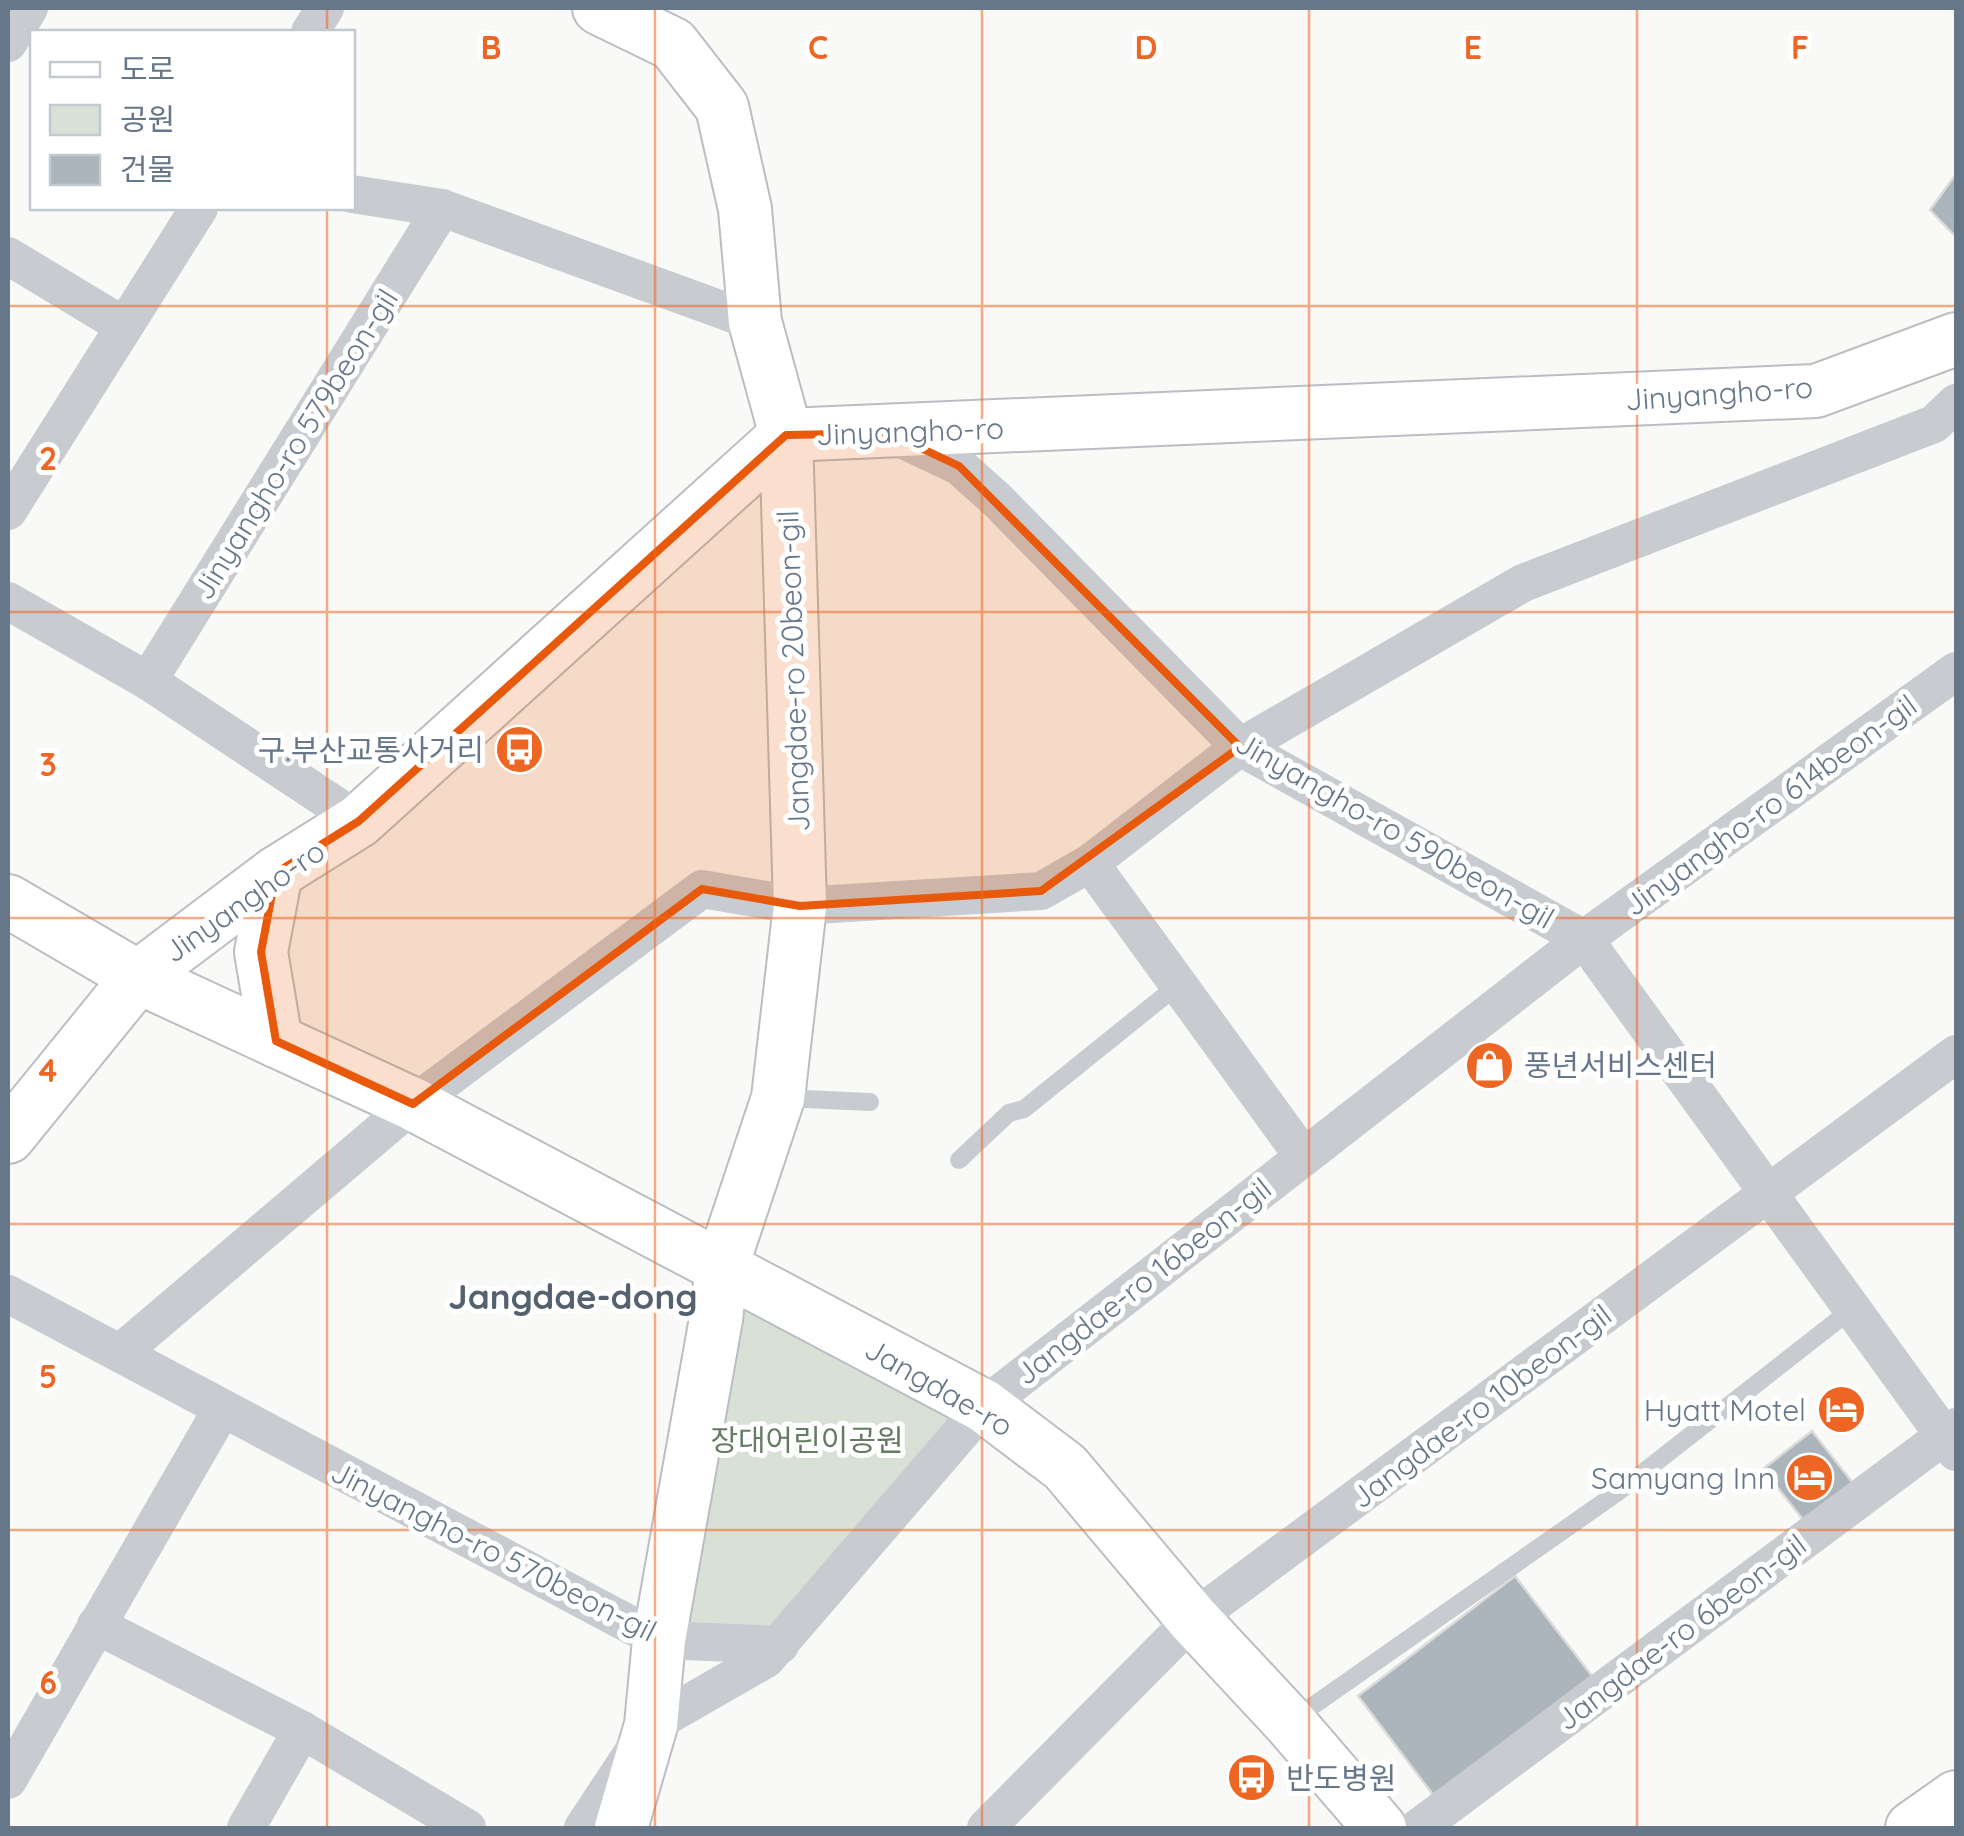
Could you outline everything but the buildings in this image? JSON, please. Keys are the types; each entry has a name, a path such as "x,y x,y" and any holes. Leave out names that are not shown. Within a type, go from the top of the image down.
{"street":[{"path":"8,43 29,8"},
{"path":"311,30 326,8"},
{"name":"Jangdae-ro 20beon-gil","path":"598,8 673,44 722,106 745,209 755,322 786,435 800,906 778,1098 722,1266"},
{"path":"355,194 442,208 755,322"},
{"name":"Jinyangho-ro 579beon-gil","path":"148,680 442,208"},
{"path":"8,511 198,210"},
{"path":"8,256 124,326"},
{"name":"Jinyangho-ro","path":"8,1136 138,977 276,872 360,821 786,435 1816,391 1956,339"},
{"path":"120,1353 413,1104 702,889 800,906 1041,891 1090,862 1240,747 1523,583 1949,425"},
{"name":"Jinyangho-ro 590beon-gil","path":"889,433 960,466 1240,747 1584,939 1852,1309 1953,1438"},
{"path":"8,601 148,680 360,821"},
{"name":"Jinyangho-ro 614beon-gil","path":"1584,939 1956,671"},
{"path":"1090,862 1302,1156"},
{"path":"276,872 261,952 276,1041"},
{"name":"Jangdae-ro","path":"8,902 138,977 413,1104 984,1406 1065,1467 1380,1828"},
{"name":"Jangdae-ro 16beon-gil","path":"652,1725 766,1659 984,1406 1584,939"},
{"name":"Jangdae-ro 10beon-gil","path":"986,1828 1194,1619 1956,1054"},
{"path":"622,1828 652,1725 660,1640 722,1266"},
{"name":"Jinyangho-ro 570beon-gil","path":"8,1294 660,1640 780,1644"},
{"path":"9,1775 222,1409"},
{"name":"Jangdae-ro 6beon-gil","path":"1418,1828 1953,1438"},
{"path":"96,1625 302,1730 466,1828"},
{"path":"583,1828 652,1725"},
{"path":"246,1828 302,1730"},
{"path":"1912,1828 1956,1798"}],"lane":[{"path":"959,1160 1009,1113 1024,1109 1178,985"},
{"path":"778,1098 870,1102"},
{"path":"1289,1722 1618,1492 1852,1309"}],"highlighted area":[{"path":"889,433 959,466 1240,747 1041,891 800,906 702,889 413,1104 276,1041 261,952 276,873 359,821 786,435"}],"green space":[{"name":"장대어린이공원","path":"722,1266 984,1406 780,1645 659,1640"}],"place":[{"name":"구.부산교통사거리","path":"519,750"},
{"name":"풍년서비스센터","path":"1489,1065"},
{"name":"Hyatt Motel","path":"1841,1410"},
{"name":"Samyang Inn","path":"1810,1478"},
{"name":"반도병원","path":"1251,1778"}],"district":[{"name":"Jangdae-dong","path":"573,1296"}]}
